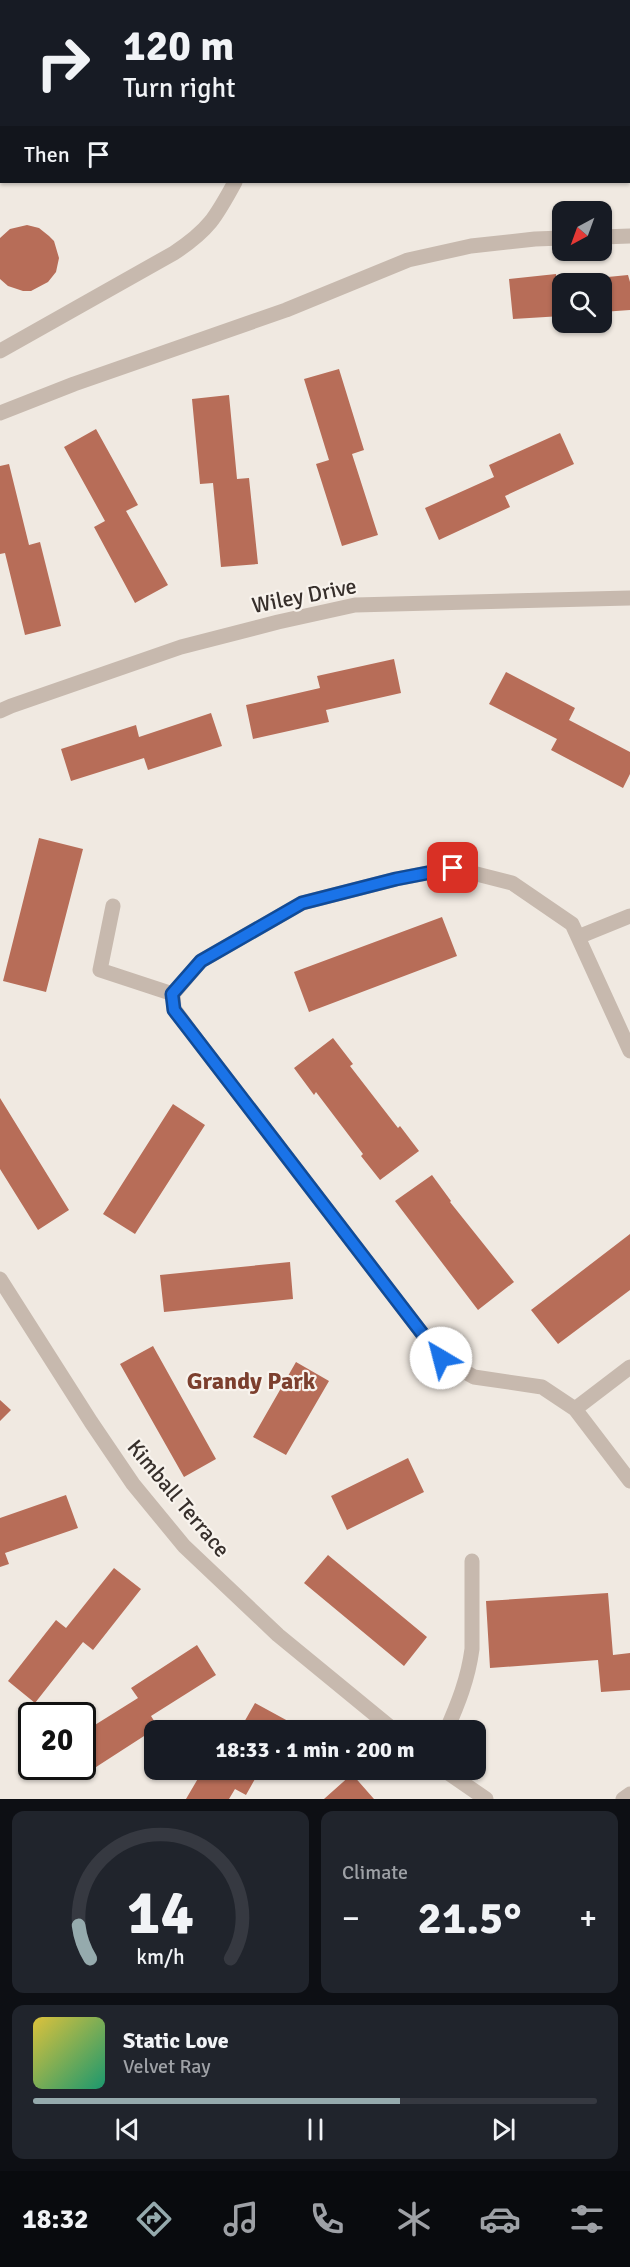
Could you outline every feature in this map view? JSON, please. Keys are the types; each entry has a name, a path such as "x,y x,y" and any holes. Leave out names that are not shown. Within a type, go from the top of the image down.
{"street":[{"path":"0,351 164,259 196,238 215,219 234,183"},
{"path":"612,237 630,236"},
{"path":"0,413 74,384 286,310 408,260 471,246 552,238"},
{"name":"Wiley Drive","path":"0,711 181,647 355,605 630,598"},
{"path":"630,1051 572,924 512,883 453,868 396,879 302,903 201,961 172,994 174,1010 441,1358 474,1377 542,1387 575,1408 630,1480"},
{"path":"113,906 100,970 172,994"},
{"path":"578,937 630,916"},
{"name":"Kimball Terrace","path":"0,1279 127,1475 184,1546 278,1635 382,1720"},
{"path":"575,1408 630,1366"},
{"path":"451,1720 463,1691 470,1664 472,1561"},
{"path":"458,1780 486,1799"},
{"path":"623,1799 630,1794"}],"building":[{"path":"27,225 39,228 54,241 59,258 56,272 48,282 31,291 23,291 8,286 0,279 0,238 10,229"},
{"path":"552,274 552,317 513,319 509,279"},
{"path":"628,275 630,310 612,311 612,277"},
{"path":"339,369 364,450 352,454 378,535 342,546 316,464 329,460 304,379"},
{"path":"229,395 237,479 249,478 258,564 221,567 213,483 200,484 192,399"},
{"path":"96,429 138,505 126,511 168,585 135,603 94,527 105,521 64,447"},
{"path":"560,433 574,464 505,496 510,507 439,540 425,508 494,477 489,465"},
{"path":"9,464 29,545 40,542 61,626 25,635 5,553 0,554 0,466"},
{"path":"394,659 401,693 326,710 329,722 253,739 246,705 320,688 317,676"},
{"path":"506,672 575,708 569,720 630,752 630,774 623,788 551,750 557,739 489,704"},
{"path":"211,713 222,746 148,770 144,758 71,781 61,749 136,725 139,737"},
{"path":"39,838 83,849 46,992 3,981"},
{"path":"442,917 457,956 309,1012 294,972"},
{"path":"333,1038 353,1064 350,1066 398,1128 400,1126 419,1151 380,1180 316,1092 314,1095 294,1068"},
{"path":"0,1098 69,1210 38,1230 0,1169"},
{"path":"173,1104 205,1125 135,1234 103,1214"},
{"path":"432,1175 450,1202 514,1282 478,1310 395,1201"},
{"path":"630,1234 630,1290 558,1344 531,1310"},
{"path":"290,1262 293,1299 164,1312 160,1275"},
{"path":"153,1346 216,1459 184,1477 120,1364"},
{"path":"296,1362 329,1381 286,1455 253,1437"},
{"path":"0,1400 11,1410 0,1421"},
{"path":"408,1458 424,1492 347,1530 331,1496"},
{"path":"66,1495 78,1528 5,1553 9,1564 0,1567 0,1518"},
{"path":"328,1555 427,1637 404,1666 304,1583"},
{"path":"114,1568 141,1589 93,1650 83,1642 34,1702 8,1681 56,1620 66,1628"},
{"path":"608,1593 613,1655 630,1653 630,1690 601,1692 598,1660 490,1668 486,1601"},
{"path":"197,1645 216,1675 151,1716 154,1720 144,1720 144,1736 96,1767 96,1724 138,1698 131,1688"},
{"path":"255,1703 286,1720 245,1720"},
{"path":"197,1780 254,1780 246,1795 235,1789 229,1799 186,1799"},
{"path":"345,1780 357,1780 374,1799 324,1799"}],"district":[{"name":"Grandy Park","path":"251,1381"}],"route":[{"path":"441,1358 174,1010 172,994 201,961 302,903 396,879 453,868"}]}
